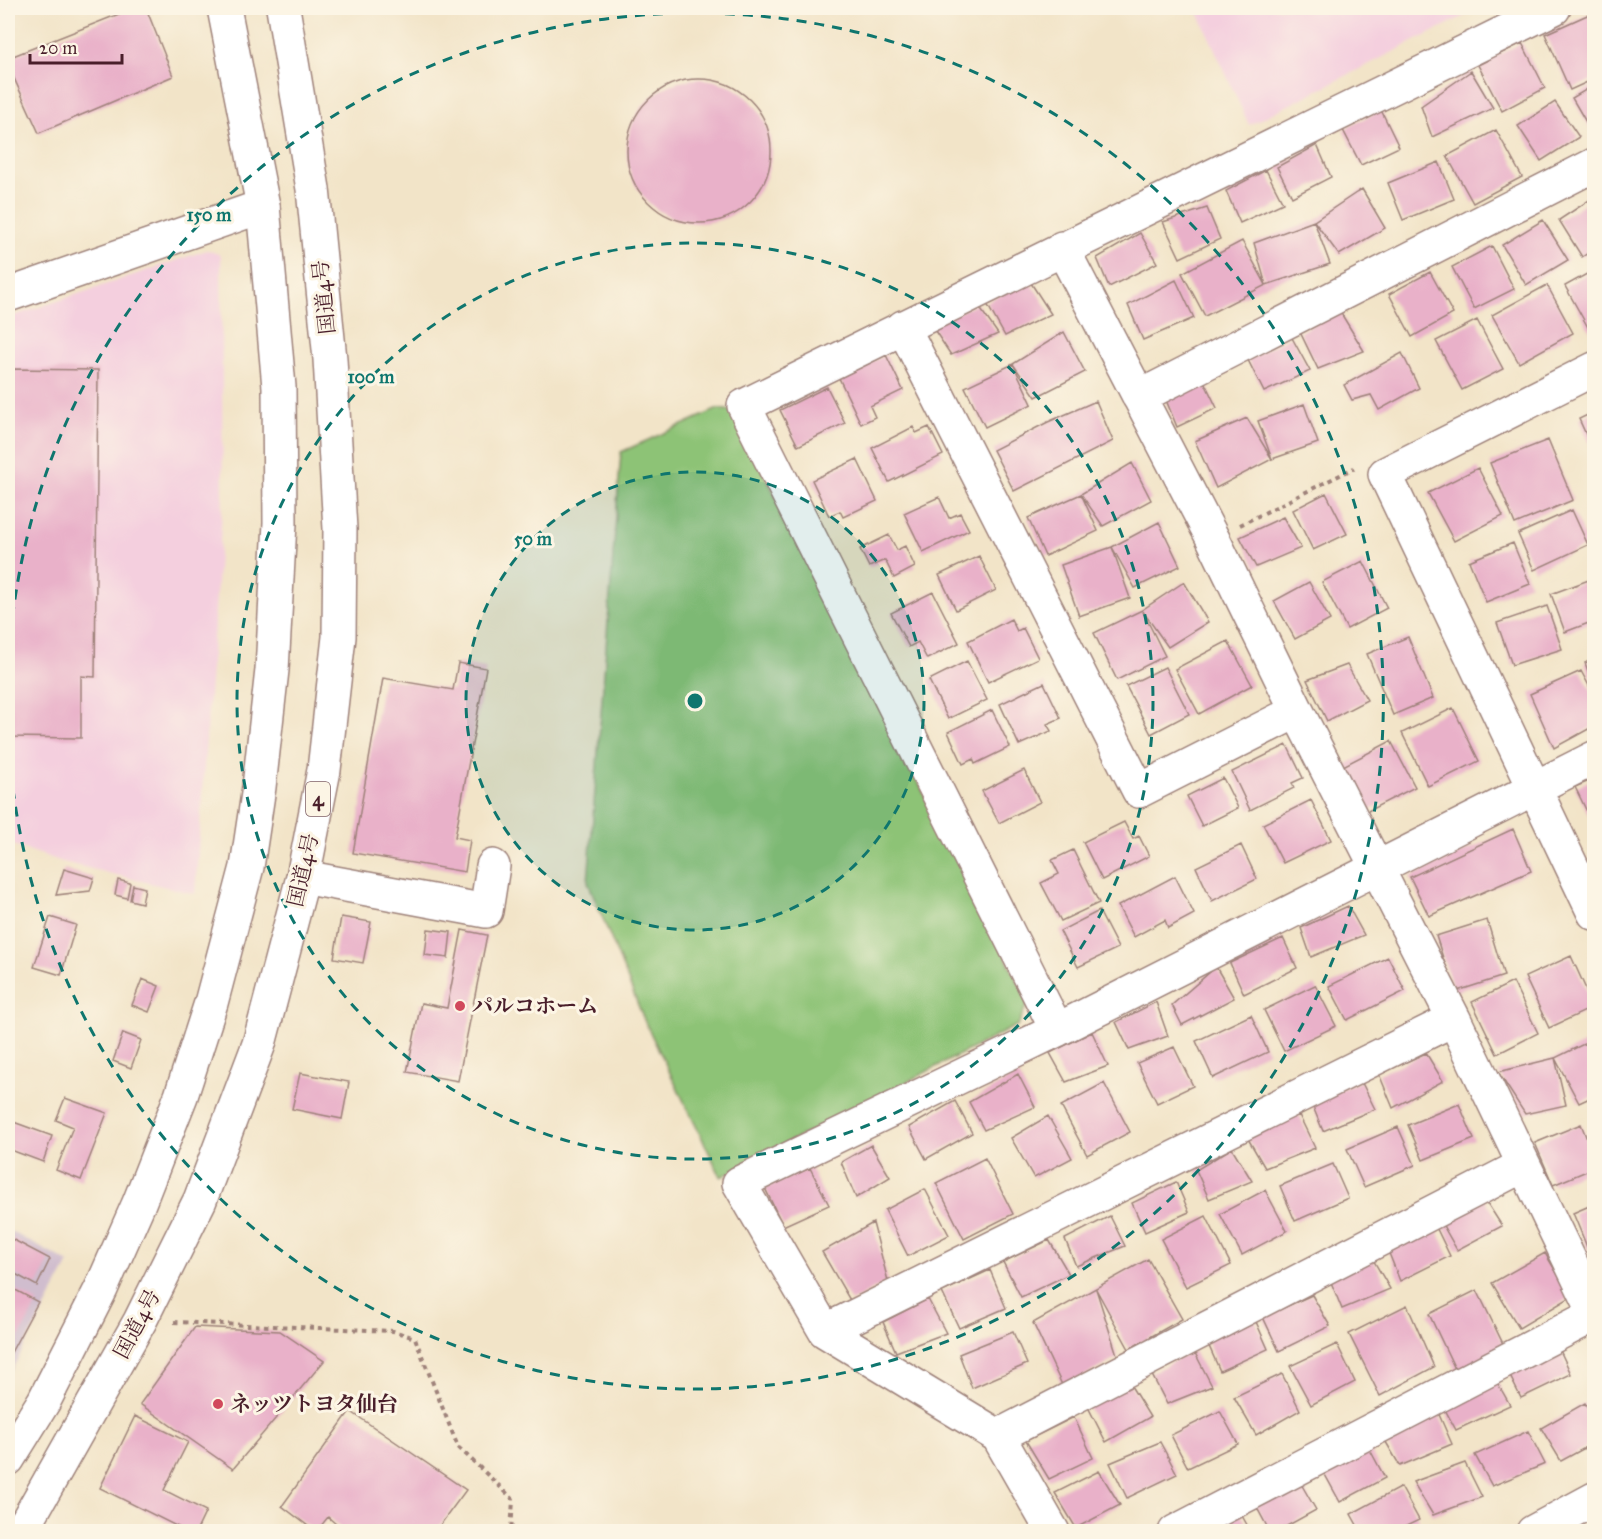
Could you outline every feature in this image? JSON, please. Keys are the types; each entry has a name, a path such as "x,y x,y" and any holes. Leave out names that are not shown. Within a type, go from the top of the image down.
{"main road":[{"path":"8,1459 44,1401 101,1289 139,1203 181,1095 208,1014 247,867 259,787 272,670 280,523 279,387 263,206 224,8"},
{"name":"国道4号","path":"24,1528 140,1321 200,1200 259,1044 303,877 324,770 339,637 340,529 330,359 313,189 283,8"},
{"path":"1056,1030 744,406 1554,8"},
{"path":"1139,397 1594,165"},
{"path":"8,295 263,206"},
{"path":"1062,248 1213,539 1297,711 1454,1019 1594,1313 1174,1532"},
{"path":"903,327 1139,791 1297,711"},
{"path":"1594,369 1386,474 1594,913"},
{"path":"1053,1532 998,1436 825,1331 739,1183 1056,1030 1594,758"},
{"path":"303,877 486,911 493,866"},
{"path":"825,1331 1454,1019"},
{"path":"998,1436 1524,1165"},
{"path":"1533,1532 1594,1499"}],"path":[{"path":"1213,539 1365,463 1386,474"},
{"path":"140,1321 393,1331 415,1338 458,1447 513,1499 510,1532"}],"shaded area":[{"path":"1196,8 1480,8 1249,125"},
{"path":"207,250 221,255 223,498 195,894 63,862 8,843 8,318"},
{"path":"8,1230 69,1263 8,1377"}],"green space":[{"path":"718,409 733,411 1028,1002 1018,1025 721,1177 645,1022 588,882 621,452"}],"building":[{"path":"134,8 146,8 173,76 39,133 8,65 8,58"},
{"path":"1594,12 1594,79 1570,90 1545,34"},
{"path":"1522,43 1545,88 1502,111 1478,65"},
{"path":"1471,71 1493,108 1432,137 1421,106"},
{"path":"699,79 726,85 739,91 750,100 759,111 765,124 771,151 765,178 759,191 750,202 739,211 726,217 699,223 672,217 659,211 648,202 639,191 633,178 627,151 633,124 639,111 648,100 659,91 672,85"},
{"path":"1594,85 1594,133 1593,134 1572,98"},
{"path":"1555,102 1579,137 1541,161 1518,126"},
{"path":"1381,110 1399,147 1361,165 1343,130"},
{"path":"1496,130 1522,177 1473,203 1447,156"},
{"path":"1317,145 1331,177 1292,197 1277,167"},
{"path":"1439,162 1454,199 1403,220 1388,183"},
{"path":"1266,170 1283,203 1240,223 1226,191"},
{"path":"1362,189 1385,228 1339,255 1314,221"},
{"path":"1594,197 1594,249 1582,257 1559,220"},
{"path":"1207,208 1220,239 1180,258 1163,222"},
{"path":"1543,220 1568,260 1526,285 1502,245"},
{"path":"1314,221 1330,264 1266,285 1254,243"},
{"path":"1140,233 1157,263 1109,287 1097,258"},
{"path":"1242,241 1266,285 1205,316 1182,273"},
{"path":"1492,246 1514,289 1474,309 1452,267"},
{"path":"1594,270 1594,328 1590,331 1565,286"},
{"path":"1430,272 1453,314 1412,337 1389,294"},
{"path":"1029,280 1051,314 1005,336 986,302"},
{"path":"1176,280 1194,318 1143,340 1128,305"},
{"path":"1547,285 1573,333 1519,363 1492,315"},
{"path":"977,304 998,334 951,355 931,325"},
{"path":"1339,310 1364,351 1318,369 1300,332"},
{"path":"1477,320 1503,369 1462,390 1436,341"},
{"path":"1064,332 1085,372 1036,397 1013,364"},
{"path":"1291,336 1310,371 1264,392 1248,360"},
{"path":"1402,353 1419,388 1379,410 1371,395 1352,400 1344,385"},
{"path":"886,355 903,390 870,406 875,417 861,424 839,378"},
{"path":"1013,364 1032,404 985,427 965,387"},
{"path":"8,369 98,370 95,677 81,676 81,738 8,737"},
{"path":"1202,377 1217,408 1177,427 1164,395"},
{"path":"827,387 845,423 798,446 780,410"},
{"path":"1096,401 1113,441 1014,491 993,450"},
{"path":"1304,404 1318,443 1272,459 1258,421"},
{"path":"1594,412 1594,452 1579,419"},
{"path":"1247,418 1272,459 1216,488 1195,441"},
{"path":"913,427 916,433 929,427 943,455 889,482 872,448"},
{"path":"1548,440 1573,500 1515,524 1490,463"},
{"path":"857,459 877,501 843,517 840,511 829,516 812,480"},
{"path":"1132,463 1151,500 1103,526 1081,494"},
{"path":"1478,468 1503,516 1454,541 1428,493"},
{"path":"1326,493 1347,534 1313,550 1293,510"},
{"path":"1081,494 1098,531 1045,556 1028,518"},
{"path":"939,497 949,518 960,513 969,530 923,552 904,513"},
{"path":"1572,510 1588,545 1534,570 1518,534"},
{"path":"1283,517 1301,548 1256,567 1240,537"},
{"path":"1159,522 1180,566 1135,588 1112,547"},
{"path":"889,535 897,550 905,546 915,567 894,578 885,560 869,567 860,549"},
{"path":"1513,543 1530,584 1486,602 1469,561"},
{"path":"1112,547 1130,598 1079,616 1061,565"},
{"path":"979,556 996,590 956,610 939,575"},
{"path":"1363,561 1387,608 1347,629 1322,582"},
{"path":"1594,578 1594,621 1565,632 1551,594"},
{"path":"1184,582 1208,622 1168,647 1142,610"},
{"path":"1309,582 1330,620 1295,639 1274,601"},
{"path":"933,592 959,643 927,659 918,642 909,647 891,613"},
{"path":"1547,606 1562,649 1512,665 1497,623"},
{"path":"1142,610 1165,656 1117,680 1094,633"},
{"path":"1011,619 1017,631 1023,628 1038,658 988,682 968,641"},
{"path":"1408,637 1433,698 1393,715 1367,654"},
{"path":"1228,641 1252,685 1199,714 1175,669"},
{"path":"1594,659 1594,687 1585,663"},
{"path":"967,661 987,700 948,719 929,680"},
{"path":"458,663 486,668 455,837 470,840 465,872 353,853 383,678 453,690"},
{"path":"1347,665 1367,700 1327,721 1307,680"},
{"path":"1165,667 1189,714 1151,734 1126,686"},
{"path":"1581,671 1594,695 1594,726 1554,748 1530,694"},
{"path":"1044,683 1061,718 1047,724 1051,731 1019,745 1000,704"},
{"path":"1453,708 1479,761 1428,786 1402,733"},
{"path":"992,710 1010,747 975,764 973,759 963,764 948,732"},
{"path":"1391,741 1415,787 1366,812 1343,766"},
{"path":"1287,745 1303,778 1292,783 1294,788 1250,810 1232,772"},
{"path":"1024,770 1040,802 999,823 982,791"},
{"path":"1223,778 1238,808 1202,826 1187,796"},
{"path":"1594,779 1594,823 1593,824 1575,787"},
{"path":"1311,800 1331,840 1283,863 1263,824"},
{"path":"1124,822 1133,839 1139,836 1149,856 1102,880 1083,842"},
{"path":"1513,829 1531,871 1429,916 1410,877"},
{"path":"1241,845 1257,879 1212,901 1196,867"},
{"path":"1073,850 1099,903 1061,921 1041,883 1059,874 1052,860"},
{"path":"64,869 94,878 90,891 56,895"},
{"path":"1175,876 1194,914 1168,928 1165,920 1134,937 1118,906"},
{"path":"118,880 130,883 127,898 115,895"},
{"path":"133,885 145,888 142,903 130,900"},
{"path":"1348,906 1364,935 1311,957 1301,928"},
{"path":"1099,911 1118,948 1078,967 1060,931"},
{"path":"50,917 76,925 61,975 34,967"},
{"path":"341,917 371,922 363,963 334,958"},
{"path":"1487,920 1504,976 1454,992 1436,936"},
{"path":"428,929 451,932 448,958 425,955"},
{"name":"パルコホーム","path":"462,930 487,935 458,1081 407,1072 421,1003 447,1008"},
{"path":"1283,938 1297,968 1244,994 1230,963"},
{"path":"1571,956 1594,1007 1549,1028 1525,977"},
{"path":"1388,957 1405,991 1347,1020 1329,986"},
{"path":"1216,967 1234,998 1182,1025 1172,1005"},
{"path":"142,979 159,986 149,1012 132,1005"},
{"path":"1513,982 1538,1033 1497,1054 1472,1002"},
{"path":"1315,985 1336,1026 1284,1051 1264,1010"},
{"path":"1156,1002 1168,1036 1129,1050 1116,1022"},
{"path":"1251,1015 1268,1052 1213,1078 1196,1041"},
{"path":"1092,1032 1108,1066 1066,1082 1050,1053"},
{"path":"123,1033 141,1040 131,1068 113,1061"},
{"path":"1594,1039 1594,1096 1579,1103 1555,1058"},
{"path":"1174,1047 1193,1086 1157,1103 1137,1063"},
{"path":"1426,1053 1443,1081 1393,1108 1379,1074"},
{"path":"1555,1058 1566,1105 1525,1114 1498,1072"},
{"path":"300,1073 349,1082 342,1119 292,1109"},
{"path":"1018,1074 1035,1107 984,1130 969,1102"},
{"path":"1361,1081 1375,1109 1323,1131 1311,1102"},
{"path":"1104,1083 1130,1132 1087,1155 1061,1106"},
{"path":"65,1098 107,1113 81,1180 56,1170 73,1127 56,1120"},
{"path":"955,1101 972,1133 926,1159 909,1127"},
{"path":"1459,1104 1474,1139 1423,1160 1408,1125"},
{"path":"1299,1115 1315,1148 1265,1168 1247,1137"},
{"path":"1048,1116 1072,1158 1034,1178 1011,1138"},
{"path":"8,1120 52,1136 43,1162 8,1149"},
{"path":"1581,1124 1594,1157 1594,1168 1553,1185 1535,1143"},
{"path":"1398,1127 1415,1165 1364,1187 1347,1149"},
{"path":"871,1145 890,1177 856,1198 841,1162"},
{"path":"1232,1148 1252,1181 1209,1199 1196,1170"},
{"path":"985,1158 1013,1214 964,1239 936,1183"},
{"path":"1333,1164 1348,1198 1295,1221 1280,1186"},
{"path":"810,1168 829,1205 783,1226 765,1188"},
{"path":"1176,1182 1189,1212 1145,1232 1132,1203"},
{"path":"925,1189 949,1235 908,1256 885,1210"},
{"path":"1265,1190 1287,1231 1242,1255 1220,1214"},
{"path":"1482,1195 1502,1226 1457,1250 1441,1222"},
{"path":"1594,1204 1594,1264 1573,1213"},
{"path":"1110,1216 1125,1246 1076,1266 1065,1239"},
{"path":"1206,1216 1231,1265 1186,1287 1161,1239"},
{"path":"873,1223 888,1281 851,1302 822,1252"},
{"path":"1434,1223 1450,1256 1400,1281 1385,1243"},
{"path":"8,1237 50,1259 37,1286 8,1270"},
{"path":"1049,1240 1069,1274 1021,1297 1003,1262"},
{"path":"1545,1253 1571,1297 1519,1328 1492,1283"},
{"path":"1371,1256 1390,1289 1342,1309 1328,1275"},
{"path":"1148,1259 1182,1319 1129,1349 1096,1289 1118,1358 1063,1387 1033,1323"},
{"path":"990,1270 1006,1308 959,1328 942,1292"},
{"path":"8,1286 38,1302 8,1358"},
{"path":"1477,1290 1505,1348 1456,1371 1429,1314"},
{"path":"1312,1295 1330,1326 1279,1351 1263,1317"},
{"path":"928,1299 946,1333 896,1352 883,1322"},
{"path":"1407,1305 1434,1367 1380,1396 1349,1334"},
{"path":"1253,1315 1268,1349 1220,1371 1205,1337"},
{"path":"195,1327 280,1331 324,1361 233,1469 140,1404"},
{"path":"1013,1332 1027,1364 972,1388 959,1354"},
{"path":"1337,1344 1355,1382 1311,1405 1290,1366"},
{"path":"1558,1346 1571,1374 1521,1398 1507,1370"},
{"path":"1194,1351 1212,1386 1167,1404 1151,1373"},
{"path":"1282,1374 1300,1410 1256,1435 1234,1397"},
{"path":"1493,1375 1510,1405 1456,1430 1441,1402"},
{"path":"1128,1381 1150,1417 1106,1442 1087,1405"},
{"path":"1585,1403 1594,1420 1594,1443 1561,1461 1541,1428"},
{"path":"1437,1410 1452,1444 1400,1466 1383,1437"},
{"path":"350,1411 466,1490 435,1532 345,1532 328,1517 316,1532 282,1506"},
{"path":"1220,1411 1238,1444 1188,1468 1171,1435"},
{"path":"135,1416 188,1442 164,1490 206,1511 196,1532 188,1532 100,1488"},
{"path":"1074,1417 1093,1458 1049,1479 1026,1441"},
{"path":"1528,1431 1545,1464 1492,1486 1475,1455"},
{"path":"1160,1442 1177,1474 1127,1498 1110,1463"},
{"path":"1369,1448 1385,1478 1340,1502 1323,1471"},
{"path":"1465,1463 1482,1497 1433,1515 1413,1482"},
{"path":"1099,1471 1120,1505 1076,1528 1055,1493"},
{"path":"1300,1482 1316,1510 1276,1532 1270,1532 1255,1504"},
{"path":"1401,1487 1419,1520 1394,1532 1361,1532 1351,1514"},
{"path":"1241,1514 1251,1532 1209,1532"}],"place":[{"name":"パルコホーム","path":"460,1006"},
{"name":"ネッツトヨタ仙台","path":"218,1404"}]}
